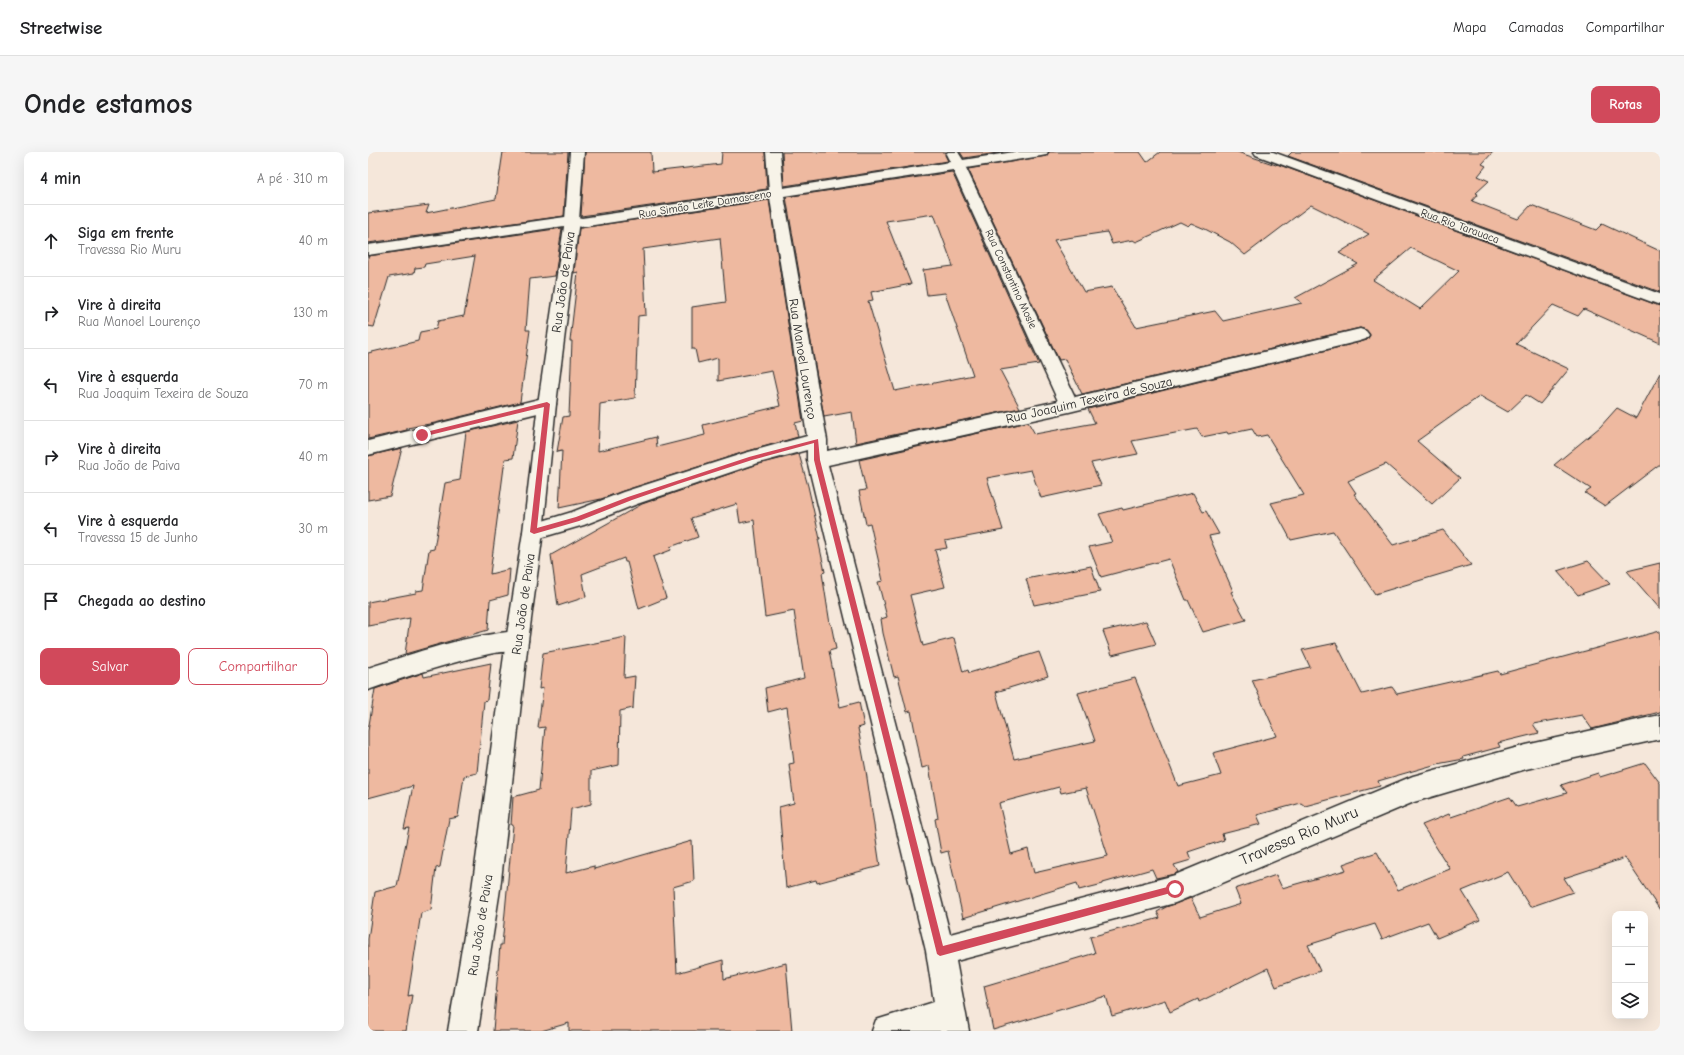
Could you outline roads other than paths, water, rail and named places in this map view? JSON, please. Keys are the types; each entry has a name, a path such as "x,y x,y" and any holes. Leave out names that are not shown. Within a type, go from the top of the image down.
{"street":[{"name":"Rua João de Paiva","path":"463,1031 486,889 517,641 534,532 547,404 572,220 577,152"},
{"name":"Rua Manoel Lourenço","path":"774,152 776,192 817,450 940,951 952,1022"},
{"name":"Rua Simão Leite Damasceno","path":"368,250 572,220 581,223 776,192 956,159 1041,152"},
{"name":"Rua Rio Tarauaca","path":"1261,152 1366,192 1610,280 1660,300"},
{"name":"Rua Constantino Mosle","path":"956,159 1069,405"},
{"name":"Rua Joaquim Texeira de Souza","path":"534,532 577,519 630,498 752,458 817,450 1069,405 1360,335"},
{"path":"368,448 547,404"},
{"path":"368,679 425,660 491,643 517,641"},
{"name":"Travessa Rio Muru","path":"940,951 1175,889 1413,789 1526,757 1660,727"},
{"path":"887,1031 952,1022"}]}
